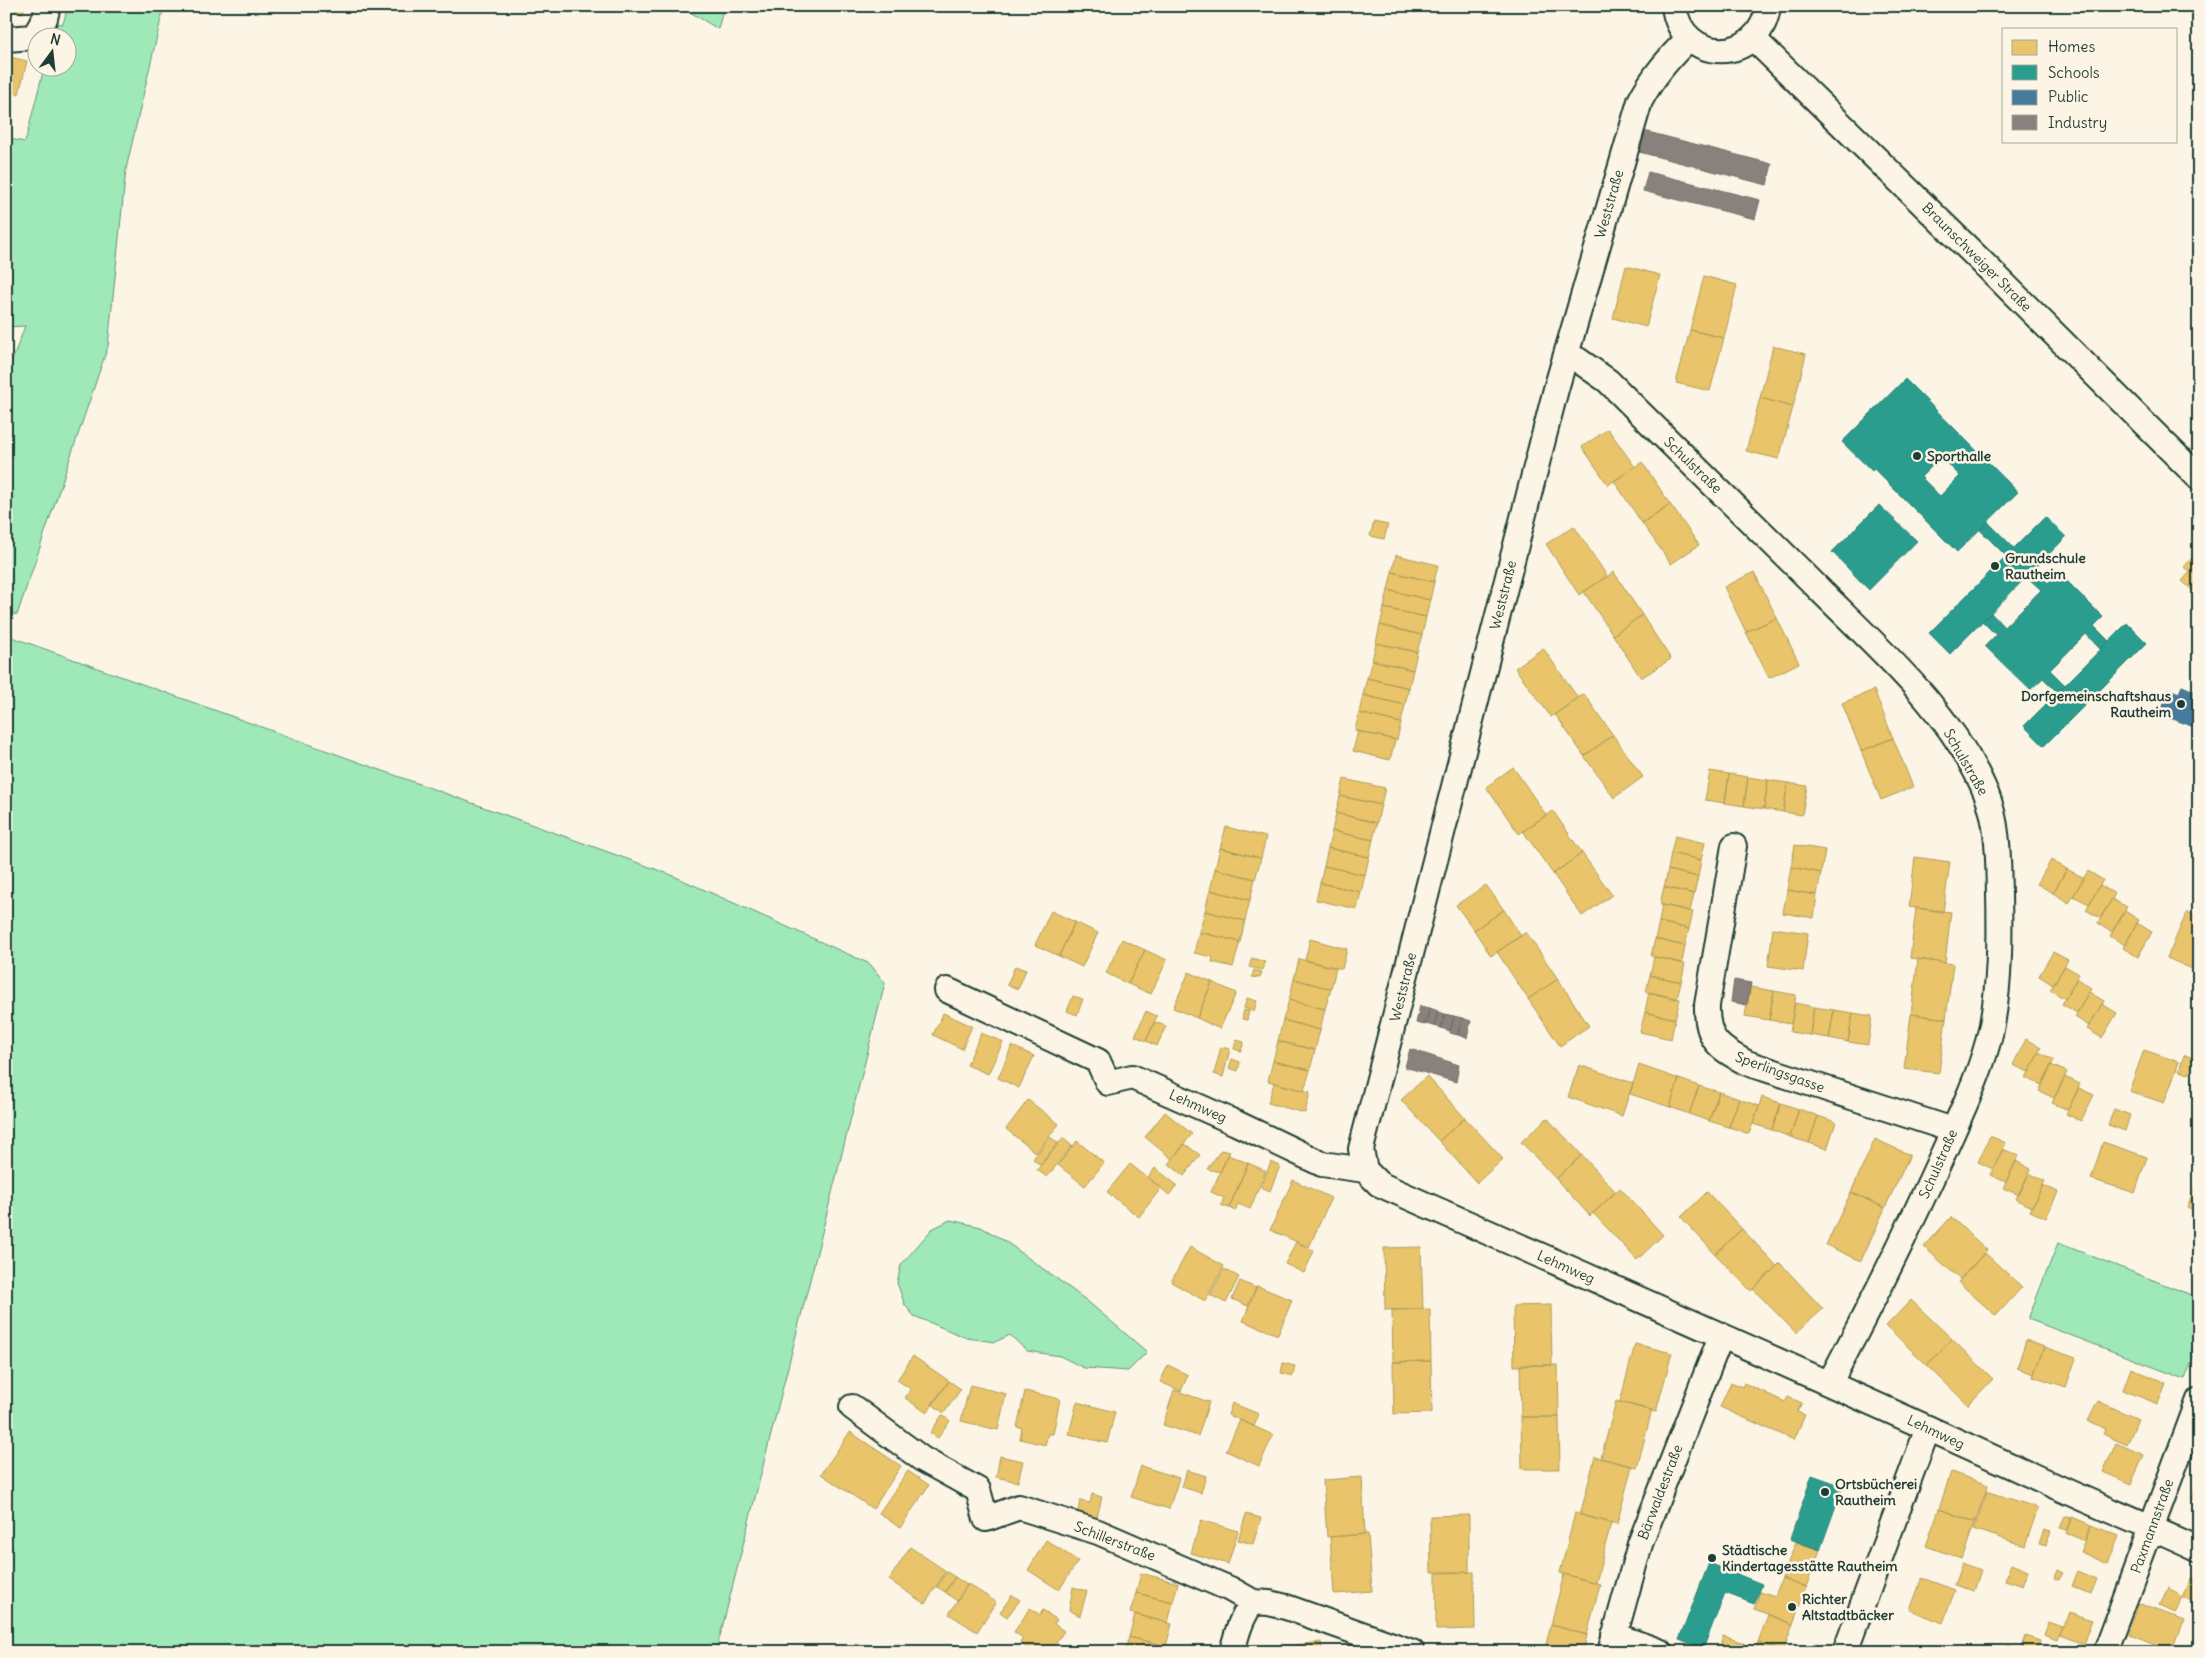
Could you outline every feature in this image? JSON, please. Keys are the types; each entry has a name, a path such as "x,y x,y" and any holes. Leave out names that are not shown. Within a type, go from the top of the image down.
{"street":[{"path":"6,40 34,37 45,18 48,6"},
{"path":"1674,6 1678,23 1689,38 1704,48 1721,51 1738,48 1753,38 1764,24 1768,6"},
{"name":"Weststraße","path":"1365,1170 1362,1150 1524,511 1566,356 1640,101 1651,79 1689,38"},
{"name":"Braunschweiger Straße","path":"1753,38 2199,478"},
{"name":"Schulstraße","path":"1566,356 1578,360 1608,380 1874,644 1936,712 1979,778 1993,812 1996,830 2000,920 1999,980 1990,1033 1979,1070 1911,1224 1830,1382"},
{"name":"Sperlingsgasse","path":"1734,846 1707,1005 1706,1023 1710,1035 1725,1050 1747,1062 1953,1130"},
{"name":"Lehmweg","path":"947,990 1098,1061 1108,1082 1132,1077 1322,1164 1365,1170 1379,1184 1721,1336 1830,1382 2199,1550"},
{"name":"Bärwaldestraße","path":"1612,1643 1640,1544 1721,1336"},
{"name":"Paxmannstraße","path":"2105,1652 2199,1400"},
{"name":"Schillerstraße","path":"852,1407 922,1459 978,1490 986,1519 1019,1507 1098,1532 1230,1589 1253,1602 1286,1607 1412,1652"},
{"path":"1845,1652 1928,1428"},
{"path":"1232,1652 1245,1611 1253,1602"},
{"path":"1612,1643 1661,1652"}],"green space":[{"path":"68,6 164,6 126,169 108,346 17,615 6,611 6,377 25,326 6,327 6,138 25,142 41,78 78,78 78,28 54,28 55,23 63,24"},
{"path":"680,6 724,6 718,29"},
{"path":"6,635 669,874 870,964 885,983 716,1652 6,1652"},
{"path":"950,1220 981,1227 1005,1241 1086,1300 1147,1352 1128,1371 1084,1368 1060,1356 1027,1351 1010,1335 995,1342 967,1338 914,1316 905,1305 897,1283 901,1265 932,1229"},
{"path":"2058,1243 2199,1298 2199,1343 2185,1379 2028,1319"}],"building: Homes":[{"path":"6,6 25,6 23,13 6,9"},
{"path":"6,56 27,61 19,94 6,90"},
{"path":"1626,266 1660,275 1646,327 1613,318"},
{"path":"1704,276 1737,285 1724,338 1690,330"},
{"path":"1690,330 1724,338 1710,391 1676,383"},
{"path":"1773,346 1806,354 1793,407 1760,398"},
{"path":"1760,398 1793,407 1779,459 1746,451"},
{"path":"1608,429 1635,467 1608,485 1582,447"},
{"path":"1642,462 1670,504 1642,523 1614,481"},
{"path":"1670,504 1699,545 1671,564 1642,523"},
{"path":"1374,522 1388,525 1384,539 1370,536"},
{"path":"1574,526 1607,576 1579,595 1546,544"},
{"path":"2199,550 2199,587 2194,592 2182,581 2190,572 2184,567"},
{"path":"1396,555 1438,565 1434,582 1392,572"},
{"path":"1392,572 1434,582 1430,600 1388,590"},
{"path":"1614,572 1642,615 1613,635 1584,592"},
{"path":"1754,572 1777,618 1746,632 1724,587"},
{"path":"1388,590 1430,600 1426,617 1384,608"},
{"path":"1384,608 1426,617 1422,635 1380,625"},
{"path":"1642,615 1671,659 1641,678 1613,635"},
{"path":"1777,618 1799,663 1769,678 1746,632"},
{"path":"1380,625 1422,635 1417,652 1376,643"},
{"path":"1376,643 1417,652 1413,670 1372,660"},
{"path":"1543,648 1578,698 1551,717 1515,668"},
{"path":"1372,660 1413,670 1409,688 1367,678"},
{"path":"1367,678 1409,688 1405,705 1363,695"},
{"path":"1874,690 1893,738 1861,751 1842,703"},
{"path":"1584,694 1613,735 1584,756 1555,714"},
{"path":"1363,695 1405,705 1401,723 1359,713"},
{"path":"1359,713 1401,723 1397,740 1355,731"},
{"path":"1358,731 1395,740 1390,760 1353,751"},
{"path":"1613,735 1643,777 1614,798 1584,756"},
{"path":"1893,738 1913,787 1881,800 1861,751"},
{"path":"1513,767 1546,815 1519,834 1486,787"},
{"path":"1710,771 1729,774 1725,803 1705,800"},
{"path":"1729,774 1748,777 1744,806 1725,803"},
{"path":"1748,777 1768,780 1764,809 1744,806"},
{"path":"1344,779 1385,788 1381,805 1340,796"},
{"path":"1768,780 1788,783 1783,812 1764,809"},
{"path":"1788,783 1807,786 1802,815 1783,812"},
{"path":"1340,796 1381,805 1377,823 1336,813"},
{"path":"1553,811 1582,853 1553,874 1523,831"},
{"path":"1336,813 1377,823 1373,840 1332,831"},
{"path":"1226,827 1266,837 1261,858 1220,848"},
{"path":"1332,831 1373,840 1369,857 1328,848"},
{"path":"1675,836 1705,843 1701,860 1671,853"},
{"path":"1795,845 1825,850 1821,873 1791,867"},
{"path":"1220,848 1261,858 1255,879 1215,869"},
{"path":"1328,848 1369,857 1365,875 1324,866"},
{"path":"1582,853 1612,895 1582,916 1553,874"},
{"path":"1671,853 1701,860 1698,877 1668,870"},
{"path":"1915,857 1950,862 1943,912 1909,907"},
{"path":"2051,860 2067,869 2053,893 2037,884"},
{"path":"1324,866 1365,875 1361,892 1320,883"},
{"path":"1791,867 1821,873 1817,895 1787,890"},
{"path":"1215,869 1255,879 1250,900 1210,890"},
{"path":"2067,869 2084,878 2069,903 2053,893"},
{"path":"1668,870 1698,877 1694,894 1664,887"},
{"path":"2088,871 2103,880 2089,904 2073,896"},
{"path":"1320,883 1361,892 1357,909 1316,900"},
{"path":"1486,885 1504,910 1474,930 1456,905"},
{"path":"2100,885 2115,894 2100,918 2086,910"},
{"path":"1664,887 1694,894 1690,911 1660,904"},
{"path":"1210,890 1250,900 1245,921 1205,911"},
{"path":"1787,890 1817,895 1814,918 1783,913"},
{"path":"2112,899 2127,907 2112,932 2098,923"},
{"path":"1662,905 1693,912 1689,929 1659,922"},
{"path":"1916,908 1951,912 1945,963 1910,958"},
{"path":"1504,910 1521,936 1491,956 1474,930"},
{"path":"1051,911 1075,922 1059,956 1035,945"},
{"path":"1205,911 1245,921 1240,942 1199,932"},
{"path":"2125,911 2139,920 2125,945 2110,936"},
{"path":"2187,912 2199,917 2199,972 2167,958"},
{"path":"1075,922 1098,933 1082,967 1059,956"},
{"path":"1659,922 1689,929 1685,946 1655,939"},
{"path":"2137,923 2152,932 2138,957 2123,948"},
{"path":"1773,928 1808,933 1803,971 1768,966"},
{"path":"1199,932 1240,942 1233,967 1212,962 1213,957 1194,953"},
{"path":"1526,932 1558,979 1528,999 1497,952"},
{"path":"1122,939 1145,950 1128,984 1106,973"},
{"path":"1310,939 1347,949 1342,969 1305,960"},
{"path":"1655,939 1685,946 1682,963 1651,956"},
{"path":"1145,950 1167,960 1151,994 1128,984"},
{"path":"2053,952 2068,960 2053,985 2039,976"},
{"path":"1654,957 1685,964 1681,982 1650,975"},
{"path":"1252,958 1265,962 1263,970 1249,967"},
{"path":"1299,959 1336,968 1331,989 1294,979"},
{"path":"1918,959 1953,964 1946,1019 1911,1014"},
{"path":"1015,966 1026,970 1018,989 1007,985"},
{"path":"2065,966 2079,974 2065,999 2050,990"},
{"path":"1254,970 1262,972 1260,978 1252,977"},
{"path":"1189,972 1212,982 1197,1018 1173,1008"},
{"path":"1650,975 1681,982 1677,999 1646,992"},
{"path":"1294,979 1331,989 1325,1009 1289,1000"},
{"path":"1558,979 1589,1026 1560,1046 1528,999"},
{"path":"2077,979 2091,988 2077,1013 2062,1004"},
{"path":"1212,982 1236,993 1220,1029 1197,1018"},
{"path":"1750,987 1774,991 1769,1020 1745,1016"},
{"path":"1774,991 1796,995 1791,1024 1769,1020"},
{"path":"1649,992 1680,999 1675,1019 1645,1012"},
{"path":"2089,992 2104,1001 2089,1026 2075,1017"},
{"path":"1073,996 1083,999 1077,1015 1067,1011"},
{"path":"1247,998 1257,1001 1254,1011 1244,1008"},
{"path":"1289,1000 1325,1009 1320,1030 1283,1020"},
{"path":"1795,1003 1814,1007 1810,1035 1790,1032"},
{"path":"2102,1004 2117,1013 2102,1038 2087,1029"},
{"path":"1814,1007 1834,1010 1829,1038 1810,1035"},
{"path":"1244,1010 1249,1011 1247,1020 1242,1019"},
{"path":"1834,1010 1853,1013 1848,1042 1829,1038"},
{"path":"1146,1011 1157,1016 1146,1041 1135,1036"},
{"path":"1645,1012 1675,1019 1671,1039 1640,1032"},
{"path":"943,1013 972,1026 962,1049 933,1035"},
{"path":"1853,1013 1872,1016 1868,1045 1848,1042"},
{"path":"1911,1014 1946,1019 1939,1073 1904,1069"},
{"path":"1283,1020 1320,1030 1315,1050 1278,1041"},
{"path":"1155,1022 1166,1026 1157,1046 1146,1041"},
{"path":"981,1033 1003,1042 988,1074 967,1065"},
{"path":"2026,1039 2041,1047 2029,1072 2013,1065"},
{"path":"1236,1040 1244,1042 1241,1051 1234,1049"},
{"path":"1278,1041 1315,1050 1310,1070 1273,1061"},
{"path":"1012,1046 1034,1056 1019,1088 998,1078"},
{"path":"1221,1047 1230,1049 1223,1077 1214,1074"},
{"path":"2144,1050 2179,1062 2164,1103 2129,1091"},
{"path":"2039,1052 2054,1060 2042,1085 2026,1078"},
{"path":"2184,1055 2194,1058 2189,1074 2179,1071"},
{"path":"1232,1059 1240,1062 1238,1071 1229,1068"},
{"path":"1273,1061 1310,1070 1304,1091 1268,1081"},
{"path":"1579,1065 1633,1083 1622,1116 1568,1097"},
{"path":"1639,1065 1679,1079 1670,1107 1630,1094"},
{"path":"2051,1065 2067,1072 2054,1098 2039,1091"},
{"path":"1427,1076 1465,1118 1439,1141 1401,1100"},
{"path":"2065,1077 2080,1084 2068,1110 2052,1103"},
{"path":"1679,1079 1699,1086 1689,1114 1670,1107"},
{"path":"1274,1083 1310,1092 1305,1113 1268,1103"},
{"path":"1699,1086 1719,1092 1709,1121 1689,1114"},
{"path":"2079,1088 2094,1095 2081,1121 2066,1114"},
{"path":"1719,1092 1739,1099 1729,1127 1709,1121"},
{"path":"1762,1097 1781,1103 1772,1130 1753,1124"},
{"path":"1739,1099 1759,1106 1749,1134 1729,1127"},
{"path":"1028,1100 1059,1124 1036,1153 1006,1129"},
{"path":"1781,1103 1799,1109 1790,1137 1772,1130"},
{"path":"1799,1109 1818,1116 1809,1143 1790,1137"},
{"path":"2114,1109 2130,1115 2125,1131 2108,1125"},
{"path":"1165,1112 1192,1134 1172,1159 1145,1137"},
{"path":"1818,1116 1836,1122 1827,1149 1809,1143"},
{"path":"1465,1118 1503,1159 1477,1183 1439,1141"},
{"path":"1547,1118 1582,1155 1556,1179 1521,1142"},
{"path":"1990,1136 2006,1143 1993,1169 1978,1162"},
{"path":"1050,1137 1058,1143 1040,1165 1033,1159"},
{"path":"1063,1138 1072,1146 1047,1177 1037,1170"},
{"path":"1875,1139 1910,1155 1885,1208 1851,1192"},
{"path":"1077,1141 1104,1163 1085,1186 1058,1165"},
{"path":"2103,1142 2147,1157 2135,1193 2091,1179"},
{"path":"1185,1144 1200,1155 1184,1176 1169,1164"},
{"path":"2003,1149 2019,1156 2006,1182 1990,1175"},
{"path":"1221,1150 1230,1152 1220,1172 1207,1169"},
{"path":"1228,1155 1248,1163 1229,1208 1221,1205 1224,1198 1211,1192"},
{"path":"1582,1155 1616,1192 1590,1216 1556,1179"},
{"path":"2016,1161 2031,1169 2019,1195 2003,1188"},
{"path":"1271,1162 1280,1166 1270,1191 1261,1187"},
{"path":"1248,1163 1266,1171 1250,1209 1238,1204 1235,1211 1229,1208"},
{"path":"1130,1164 1161,1188 1139,1217 1107,1192"},
{"path":"1155,1168 1177,1185 1169,1195 1148,1177"},
{"path":"2029,1173 2045,1181 2032,1207 2016,1199"},
{"path":"2199,1177 2199,1212 2187,1207"},
{"path":"1293,1180 1331,1198 1309,1247 1270,1230"},
{"path":"2043,1185 2058,1192 2046,1218 2030,1211"},
{"path":"1620,1188 1663,1235 1637,1260 1593,1213"},
{"path":"1707,1192 1742,1229 1715,1254 1681,1217"},
{"path":"1851,1192 1885,1208 1861,1261 1826,1245"},
{"path":"1951,1217 1987,1250 1960,1279 1924,1247"},
{"path":"1742,1229 1777,1266 1751,1291 1715,1254"},
{"path":"1296,1242 1314,1251 1304,1273 1285,1264"},
{"path":"1190,1247 1224,1266 1205,1301 1171,1282"},
{"path":"1421,1247 1423,1309 1385,1310 1384,1248"},
{"path":"1985,1253 2022,1287 1996,1316 1958,1282"},
{"path":"1780,1263 1823,1309 1796,1333 1753,1289"},
{"path":"1224,1269 1239,1277 1226,1303 1210,1295"},
{"path":"1240,1281 1256,1288 1248,1306 1232,1299"},
{"path":"1257,1286 1292,1300 1278,1335 1243,1321"},
{"path":"1911,1300 1952,1339 1927,1365 1886,1326"},
{"path":"1551,1305 1552,1365 1514,1366 1513,1306"},
{"path":"1430,1309 1431,1361 1393,1362 1392,1310"},
{"path":"1952,1339 1993,1379 1968,1405 1927,1365"},
{"path":"2026,1340 2044,1347 2034,1374 2017,1368"},
{"path":"1635,1344 1672,1353 1656,1412 1620,1402"},
{"path":"2044,1347 2076,1358 2066,1387 2033,1376"},
{"path":"913,1356 949,1381 927,1413 905,1398 911,1389 897,1380"},
{"path":"1431,1361 1432,1413 1394,1414 1393,1362"},
{"path":"1283,1363 1295,1366 1293,1376 1281,1373"},
{"path":"1168,1365 1188,1375 1181,1391 1160,1382"},
{"path":"1520,1365 1558,1365 1559,1417 1521,1417"},
{"path":"2131,1368 2166,1383 2158,1404 2123,1390"},
{"path":"949,1381 961,1389 944,1413 932,1404"},
{"path":"1731,1382 1742,1387 1744,1383 1785,1402 1788,1397 1802,1403 1797,1412 1805,1415 1794,1440 1720,1407"},
{"path":"970,1385 1006,1394 998,1430 961,1421"},
{"path":"1174,1390 1209,1402 1198,1436 1163,1425"},
{"path":"1025,1391 1060,1399 1053,1434 1048,1434 1045,1445 1020,1439 1022,1428 1017,1427"},
{"path":"1616,1401 1652,1410 1637,1468 1601,1458"},
{"path":"2098,1401 2138,1419 2127,1445 2103,1434 2106,1429 2088,1421"},
{"path":"1077,1402 1115,1412 1107,1443 1069,1434"},
{"path":"1232,1403 1259,1414 1254,1426 1228,1415"},
{"path":"942,1415 950,1421 938,1438 930,1433"},
{"path":"1521,1417 1559,1417 1560,1469 1522,1469"},
{"path":"1240,1420 1273,1435 1259,1466 1226,1451"},
{"path":"850,1432 901,1466 873,1509 821,1474"},
{"path":"2116,1443 2144,1455 2131,1484 2103,1472"},
{"path":"1000,1456 1023,1461 1018,1482 996,1477"},
{"path":"1595,1457 1632,1466 1617,1524 1580,1515"},
{"path":"1141,1466 1179,1478 1169,1509 1131,1497"},
{"path":"1187,1470 1206,1476 1201,1493 1182,1487"},
{"path":"908,1471 929,1485 900,1528 879,1513"},
{"path":"1951,1472 1988,1485 1975,1522 1939,1509"},
{"path":"2199,1474 2199,1501 2192,1499"},
{"path":"1362,1477 1365,1534 1327,1537 1323,1480"},
{"path":"1987,1491 2038,1508 2025,1546 1974,1529"},
{"path":"1092,1494 1102,1497 1096,1521 1077,1516 1080,1501 1090,1503"},
{"path":"1939,1509 1975,1522 1962,1559 1926,1546"},
{"path":"1575,1513 1611,1523 1596,1583 1560,1573"},
{"path":"1246,1514 1261,1518 1253,1544 1238,1540"},
{"path":"1469,1515 1469,1572 1431,1572 1430,1516"},
{"path":"2065,1516 2071,1518 2066,1530 2060,1528"},
{"path":"2072,1517 2091,1525 2085,1541 2066,1533"},
{"path":"1201,1520 1238,1531 1228,1564 1191,1553"},
{"path":"2091,1525 2119,1536 2108,1564 2080,1552"},
{"path":"2044,1530 2051,1532 2046,1545 2039,1543"},
{"path":"1368,1534 1372,1591 1334,1594 1330,1537"},
{"path":"1046,1540 1078,1561 1059,1590 1028,1570"},
{"path":"1796,1542 1820,1550 1806,1587 1782,1578"},
{"path":"910,1547 946,1571 925,1604 889,1580"},
{"path":"1962,1563 1981,1570 1974,1591 1954,1585"},
{"path":"2011,1564 2028,1571 2022,1586 2005,1580"},
{"path":"2057,1570 2063,1573 2059,1580 2054,1578"},
{"path":"2078,1571 2097,1579 2091,1594 2072,1586"},
{"path":"947,1572 955,1577 945,1592 937,1587"},
{"path":"1474,1572 1475,1629 1436,1630 1436,1573"},
{"path":"1141,1573 1178,1583 1173,1602 1136,1593"},
{"path":"1564,1574 1600,1584 1587,1635 1551,1625"},
{"path":"955,1577 967,1585 957,1601 945,1592"},
{"path":"1782,1578 1806,1587 1793,1624 1754,1609 1760,1591 1775,1596"},
{"path":"1922,1578 1955,1590 1943,1623 1910,1610"},
{"path":"2191,1578 2199,1581 2199,1602 2183,1596"},
{"path":"968,1584 996,1602 977,1632 949,1614"},
{"path":"1073,1587 1087,1591 1080,1616 1069,1610"},
{"path":"2168,1588 2183,1596 2175,1613 2160,1606"},
{"path":"1136,1593 1173,1602 1168,1623 1130,1613"},
{"path":"1012,1595 1020,1600 1007,1617 1000,1612"},
{"path":"2139,1603 2183,1620 2172,1650 2128,1634"},
{"path":"1030,1608 1040,1615 1043,1610 1057,1620 1054,1624 1064,1631 1050,1652 1043,1652 1038,1648 1033,1652 1020,1643 1023,1638 1014,1632"},
{"path":"2069,1612 2092,1620 2083,1644 2060,1635"},
{"path":"1135,1614 1172,1624 1166,1646 1129,1637"},
{"path":"1768,1615 1793,1624 1783,1651 1758,1642"},
{"path":"2049,1622 2063,1627 2058,1640 2044,1635"},
{"path":"1551,1625 1587,1635 1583,1652 1544,1652"},
{"path":"2198,1632 2199,1652 2191,1652"},
{"path":"1723,1636 1744,1643 1741,1652 1718,1652"},
{"path":"2026,1636 2040,1641 2036,1652 2021,1649"},
{"path":"1129,1637 1166,1646 1165,1652 1125,1652"},
{"path":"1321,1642 1322,1652 1271,1652 1270,1648"},
{"path":"1758,1642 1783,1651 1783,1652 1755,1652"},
{"path":"2008,1646 2022,1651 2022,1652 2006,1652"},
{"path":"2055,1647 2069,1652 2054,1652"}],"building: Schools":[{"path":"1905,379 2018,492 1957,552 1874,469 1872,471 1842,442","holes":["1941,457 1960,476 1940,496 1921,477"]},
{"path":"1879,505 1917,541 1869,590 1832,552"},
{"path":"2045,517 2066,537 1950,654 1929,633 2006,556 1980,530 1988,522 2014,548"},
{"path":"2034,569 2048,583 2058,572 2103,617 2094,626 2109,641 2100,649 2086,634 2050,670 2065,685 2057,692 2043,678 2030,690 1985,646 1996,635 1982,621 1991,613 2004,627 2041,590 2027,577"},
{"path":"2127,623 2147,643 2044,746 2024,726"},
{"path":"1812,1475 1843,1486 1820,1550 1790,1539"},
{"path":"1709,1563 1762,1584 1754,1604 1725,1593 1703,1649 1679,1640"}],"building: Public":[{"name":"Dorfgemeinschaftshaus Rautheim","path":"2182,686 2199,693 2199,729 2160,714 2169,689 2179,693"}],"building: Industry":[{"path":"1644,131 1772,164 1767,185 1639,152"},
{"path":"1648,172 1760,200 1755,219 1643,191"},
{"path":"1734,980 1751,983 1747,1005 1731,1002"},
{"path":"1420,1006 1430,1008 1425,1025 1416,1023"},
{"path":"1430,1008 1438,1011 1434,1026 1425,1024"},
{"path":"1438,1012 1445,1014 1441,1028 1434,1026"},
{"path":"1445,1014 1454,1016 1450,1031 1441,1028"},
{"path":"1454,1016 1462,1018 1458,1035 1450,1033"},
{"path":"1462,1018 1471,1021 1467,1038 1458,1035"},
{"path":"1410,1049 1459,1065 1456,1082 1405,1067"}],"place":[{"name":"Sporthalle","path":"1917,456"},
{"name":"Grundschule Rautheim","path":"1995,566"},
{"name":"Dorfgemeinschaftshaus Rautheim","path":"2181,704"},
{"name":"Ortsbücherei Rautheim","path":"1825,1492"},
{"name":"Städtische Kindertagesstätte Rautheim","path":"1712,1558"},
{"name":"Richter Altstadtbäcker","path":"1792,1607"}]}
